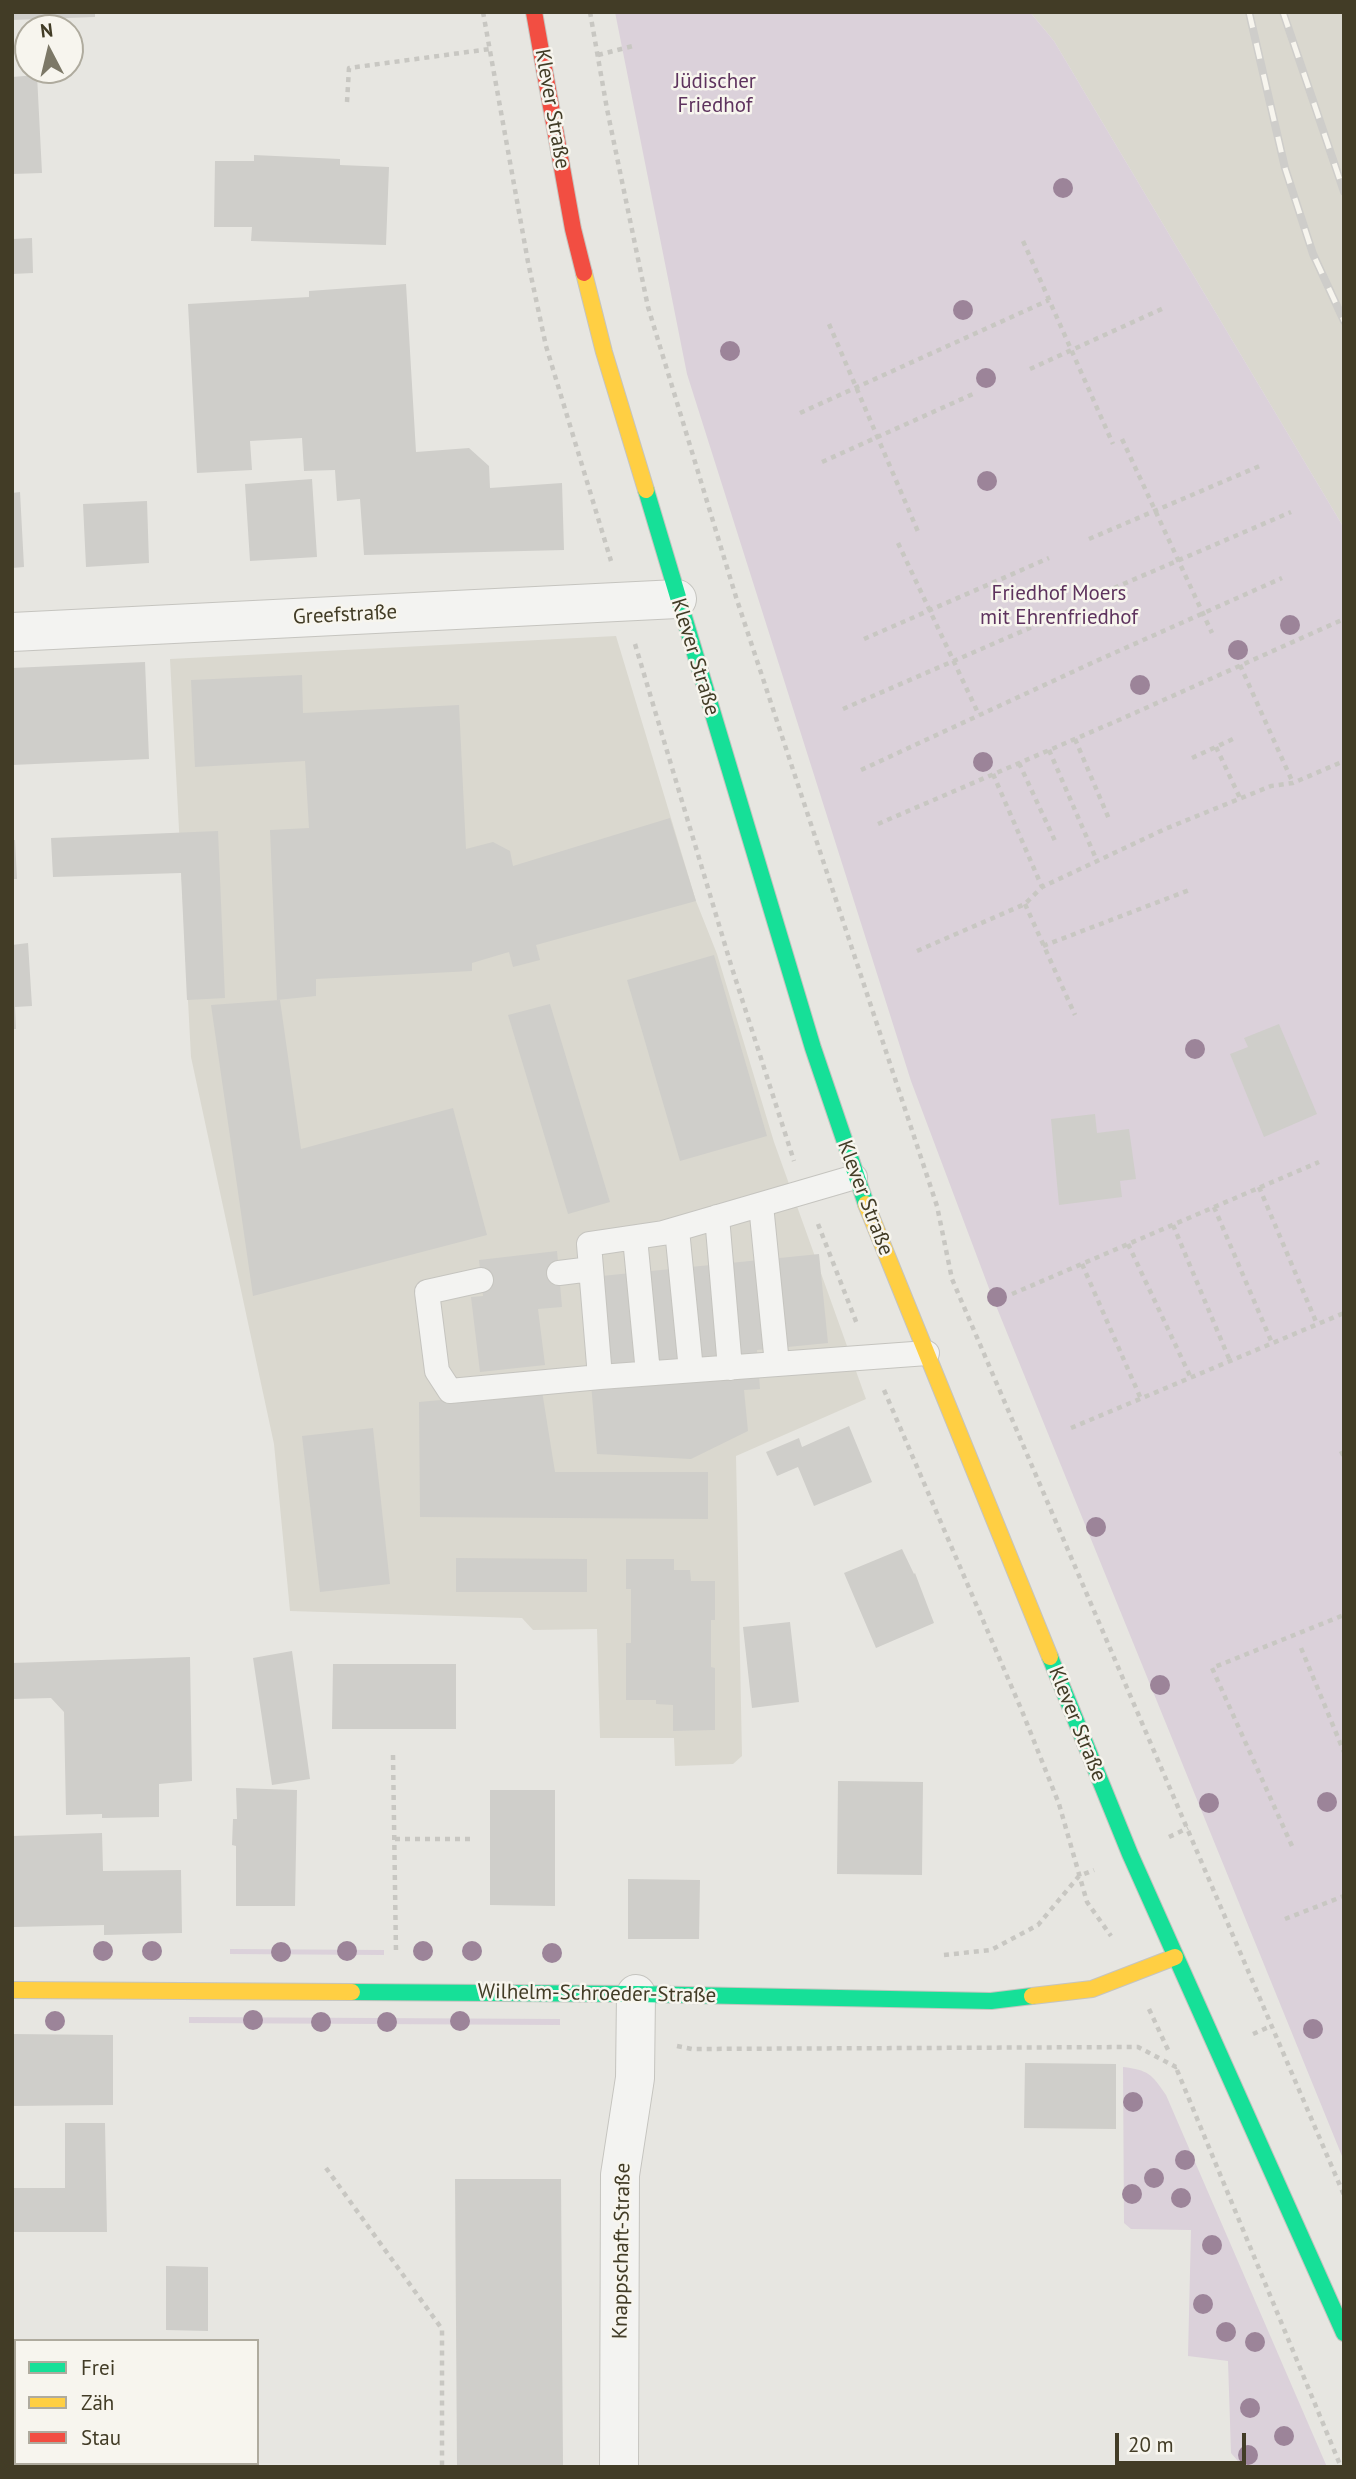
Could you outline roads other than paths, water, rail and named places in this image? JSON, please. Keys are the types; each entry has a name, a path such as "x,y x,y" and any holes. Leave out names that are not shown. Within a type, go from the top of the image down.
{"main road":[{"name":"Klever Straße","path":"534,12 576,241 604,352 813,1048 855,1177 1130,1854 1344,2333"},
{"name":"Wilhelm-Schroeder-Straße","path":"12,1990 636,1994 991,2001 1091,1989 1175,1957"}],"street":[{"name":"Greefstraße","path":"12,632 677,600"},
{"name":"Knappschaft-Straße","path":"619,2467 620,2175 635,2078 636,1994"}],"lane":[{"path":"600,1377 589,1244 677,1230 855,1177"},
{"path":"761,1205 777,1364"},
{"path":"716,1217 730,1368"},
{"path":"677,1230 691,1370"},
{"path":"635,1238 648,1373"},
{"path":"559,1273 591,1269"},
{"path":"481,1280 427,1292 437,1371 450,1391 648,1373 927,1353"}],"railway":[{"path":"1249,12 1285,168 1313,254 1344,321"},
{"path":"1283,12 1344,192"}],"park label":[{"name":"Jüdischer Friedhof","path":"715,94"},
{"name":"Friedhof Moers mit Ehrenfriedhof","path":"1059,606"}]}
